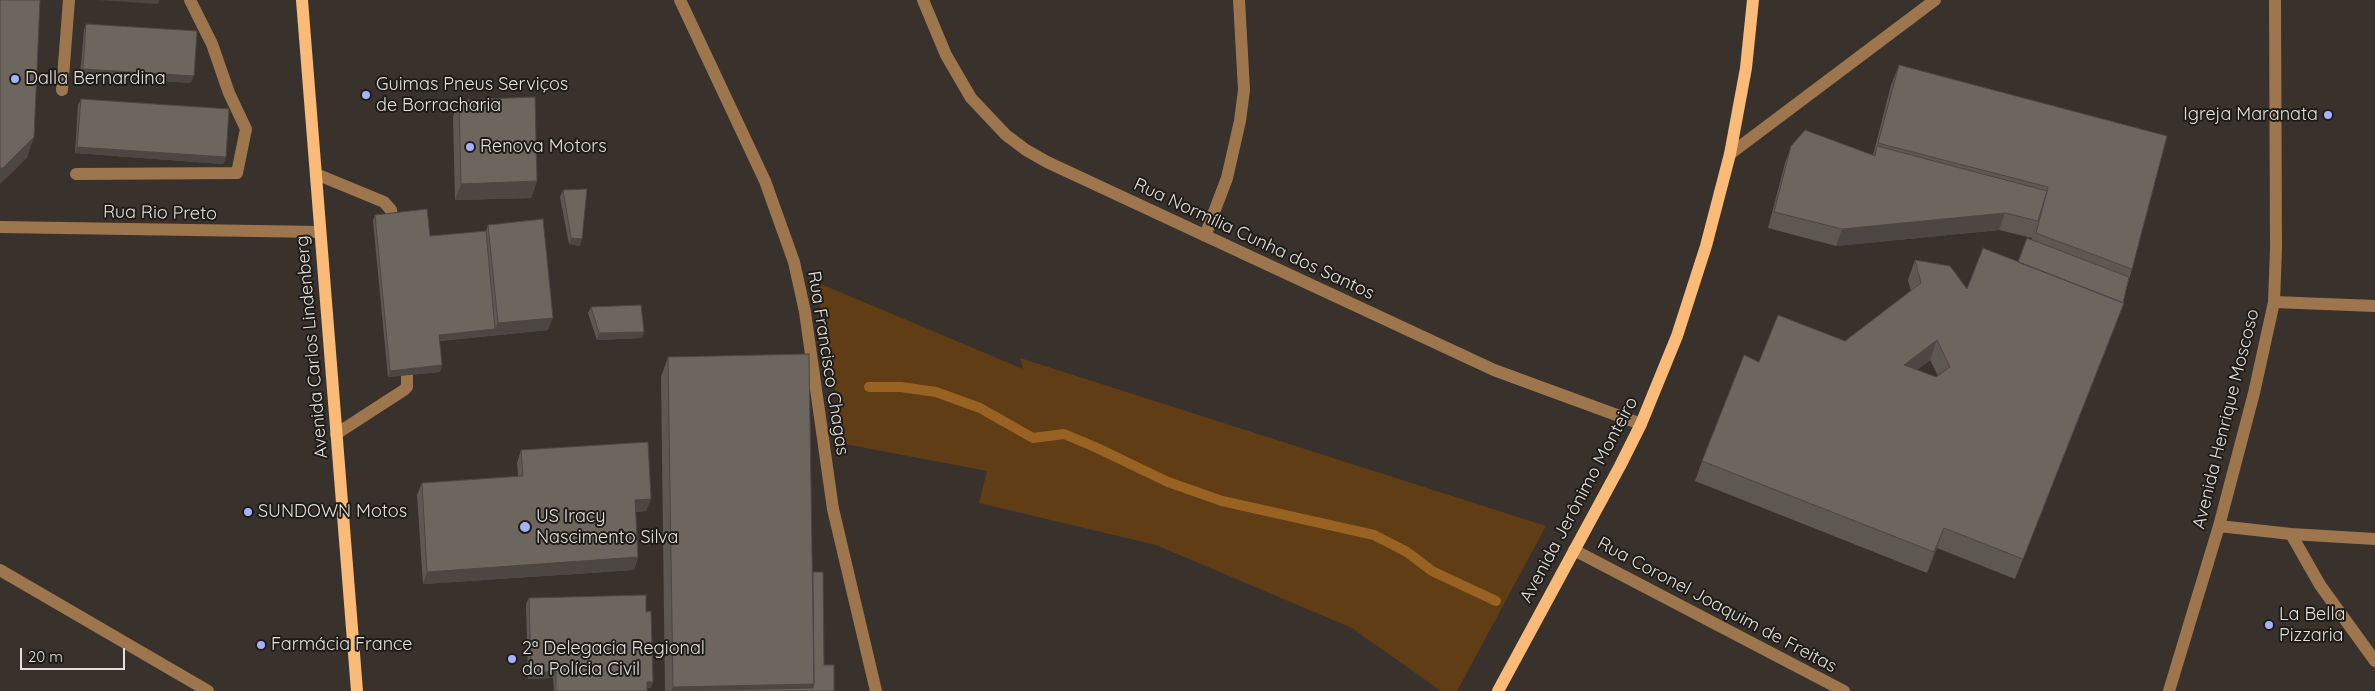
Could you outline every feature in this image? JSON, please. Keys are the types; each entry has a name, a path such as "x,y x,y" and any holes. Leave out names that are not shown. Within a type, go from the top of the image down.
{"main road":[{"name":"Avenida Carlos Lindenberg","path":"302,0 357,691"},
{"name":"Avenida Jerônimo Monteiro","path":"1498,691 1616,475 1666,366 1692,292 1719,201 1746,68 1753,0"}],"street":[{"path":"62,90 70,0"},
{"path":"76,174 237,173 246,128 229,93 212,44 190,0"},
{"name":"Rua Francisco Chagas","path":"680,0 765,181 794,262 805,312 833,509 876,691"},
{"name":"Rua Normília Cunha dos Santos","path":"923,0 958,78 977,105 1006,135 1047,162 1494,370 1641,424"},
{"path":"1205,236 1227,178 1240,121 1244,90 1238,0"},
{"path":"1730,154 1935,0"},
{"name":"Avenida Henrique Moscoso","path":"2169,691 2219,526 2254,393 2274,302 2276,249 2275,0"},
{"path":"316,174 384,202 391,210 392,219"},
{"name":"Rua Rio Preto","path":"0,227 320,232"},
{"path":"2274,302 2375,306"},
{"path":"336,434 404,390 407,387 407,375"},
{"path":"2219,526 2291,534 2375,539"},
{"path":"2291,534 2320,585 2375,661"},
{"name":"Rua Coronel Joaquim de Freitas","path":"1574,550 1844,691"},
{"path":"0,570 208,691"}],"shaded area":[{"path":"816,282 1023,369 1020,358 1546,526 1457,691 1441,691 1352,628 1156,545 979,503 987,471 845,444"}],"building":[{"name":"Dalla Bernardina","path":"0,0 40,0 34,137 3,168 0,168"},
{"path":"86,24 197,31 194,76 83,69"},
{"path":"1899,65 2167,136 2132,269 2036,233 2048,187 1878,143"},
{"path":"535,97 537,181 461,184 459,100"},
{"path":"81,99 229,109 226,157 77,147"},
{"path":"1805,130 1875,156 1877,146 2047,191 2038,221 2005,213 1842,229 1774,212 1791,146"},
{"path":"587,189 582,239 571,238 563,190"},
{"path":"427,209 430,236 486,231 495,329 439,335 442,365 390,371 375,215"},
{"path":"543,219 553,318 498,323 488,225"},
{"path":"2027,238 2129,277 2123,303 2018,262"},
{"path":"1983,248 2124,303 2023,559 1944,528 1934,552 1702,461 1744,355 1759,362 1778,315 1845,341 1921,283 1915,260 1950,266 1967,289","holes":["1937,340 1950,367 1936,377 1904,365"]},
{"path":"641,305 644,332 599,333 591,307"},
{"path":"809,354 814,684 673,687 668,357"},
{"name":"US Iracy Nascimento Silva","path":"648,442 651,499 635,500 638,557 427,572 422,483 523,476 521,450"},
{"path":"813,572 823,572 824,665 834,665 834,691 664,691 813,688"},
{"path":"646,595 646,612 651,611 653,682 647,682 647,691 556,691 556,672 531,672 529,598"}],"waterway":[{"path":"869,387 901,387 936,392 980,408 1033,438 1064,434 1168,482 1222,501 1374,535 1407,552 1432,571 1496,601"}],"place":[{"name":"Dalla Bernardina","path":"15,79"},
{"name":"Guimas Pneus Serviços de Borracharia","path":"366,95"},
{"name":"Igreja Maranata","path":"2328,115"},
{"name":"Renova Motors","path":"470,147"},
{"name":"SUNDOWN Motos","path":"248,512"},
{"name":"US Iracy Nascimento Silva","path":"525,527"},
{"name":"La Bella Pizzaria","path":"2269,625"},
{"name":"Farmácia France","path":"261,645"},
{"name":"2ª Delegacia Regional da Polícia Civil","path":"512,659"}]}
